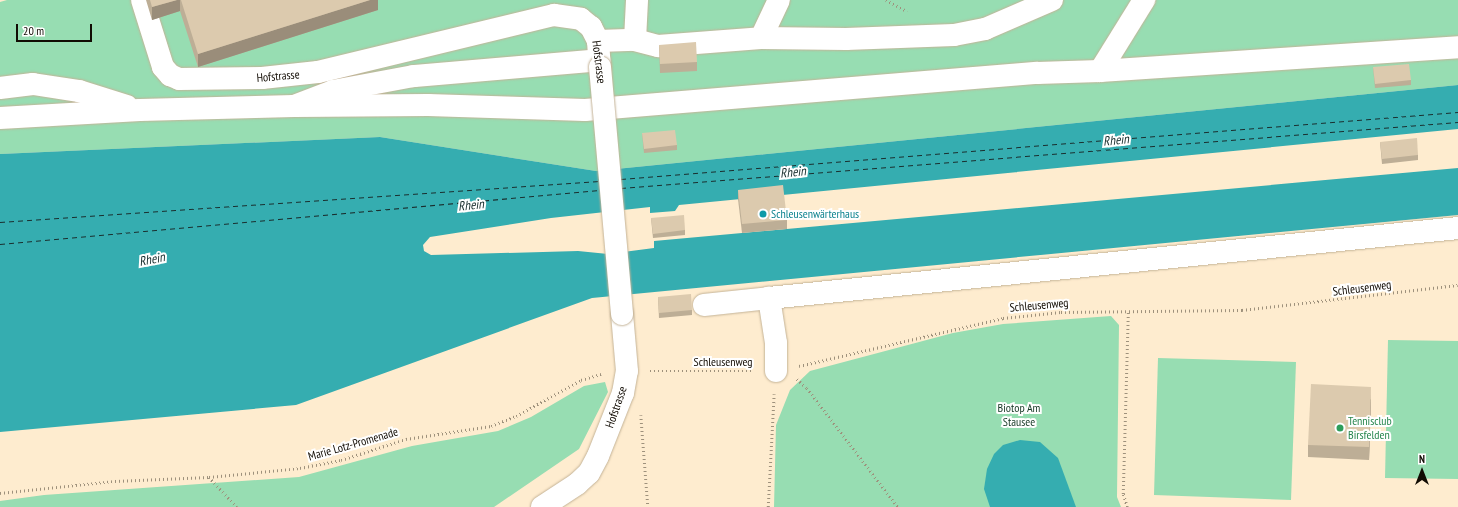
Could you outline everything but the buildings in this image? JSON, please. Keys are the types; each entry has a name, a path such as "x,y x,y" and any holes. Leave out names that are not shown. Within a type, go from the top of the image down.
{"street":[{"path":"635,40 637,0"},
{"path":"761,38 779,0"},
{"path":"294,106 333,91 414,76 599,56 635,40 658,46 761,38 846,39 954,35 984,29 1052,0"},
{"path":"1100,70 1144,0"},
{"name":"Hofstrasse","path":"143,2 163,67 170,75 179,79 262,78 318,72 554,15 581,19 591,27 599,56 627,371 623,393 598,456 589,473 577,484 542,507"},
{"path":"0,118 140,110 294,106 428,105 585,110 866,86 1458,47"},
{"path":"0,88 34,84 79,91 140,110"},
{"path":"704,305 1458,228"},
{"path":"769,298 781,370"}],"path":[{"name":"Schleusenweg","path":"627,371 781,370 1003,318 1061,312 1128,310 1242,310 1458,285"},
{"path":"1127,507 1123,494 1128,310"},
{"path":"768,507 771,425 781,370 807,388 898,507"},
{"name":"Marie Lotz-Promenade","path":"0,493 115,481 209,477 300,468 341,460 406,439 491,426 516,416 581,380 603,374 627,371"},
{"path":"640,411 648,507"},
{"path":"209,477 237,507"}],"green space":[{"path":"7,0 1458,0 1458,85 596,171 380,137 0,154 0,2"},
{"name":"Biotop Am Stausee","path":"1111,316 1119,325 1117,497 1121,507 774,507 776,425 790,390 810,371 953,333 1003,324"},
{"path":"1388,340 1458,341 1458,479 1385,478"},
{"path":"1158,358 1296,362 1291,500 1154,495"},
{"path":"605,382 608,392 579,449 494,507 0,507 0,501 44,495 299,477 412,446 498,431 531,417 584,386"}],"water":[{"name":"Rhein","path":"1458,85 1458,129 679,205 675,211 650,213 650,207 551,218 430,237 423,245 424,251 431,255 578,251 608,254 654,248 654,241 1458,168 1458,215 592,298 296,405 0,432 0,154 380,137 596,171"},
{"path":"1020,440 1040,442 1058,458 1076,507 990,507 984,489 987,469 994,454 1003,445"}],"ferry route":[{"path":"621,179 1458,112"},
{"path":"621,188 1458,122"},
{"path":"0,222 600,181"},
{"path":"0,244 600,190"}],"place":[{"name":"Schleusenwärterhaus","path":"763,214"},
{"name":"Tennisclub Birsfelden","path":"1340,428"}]}
